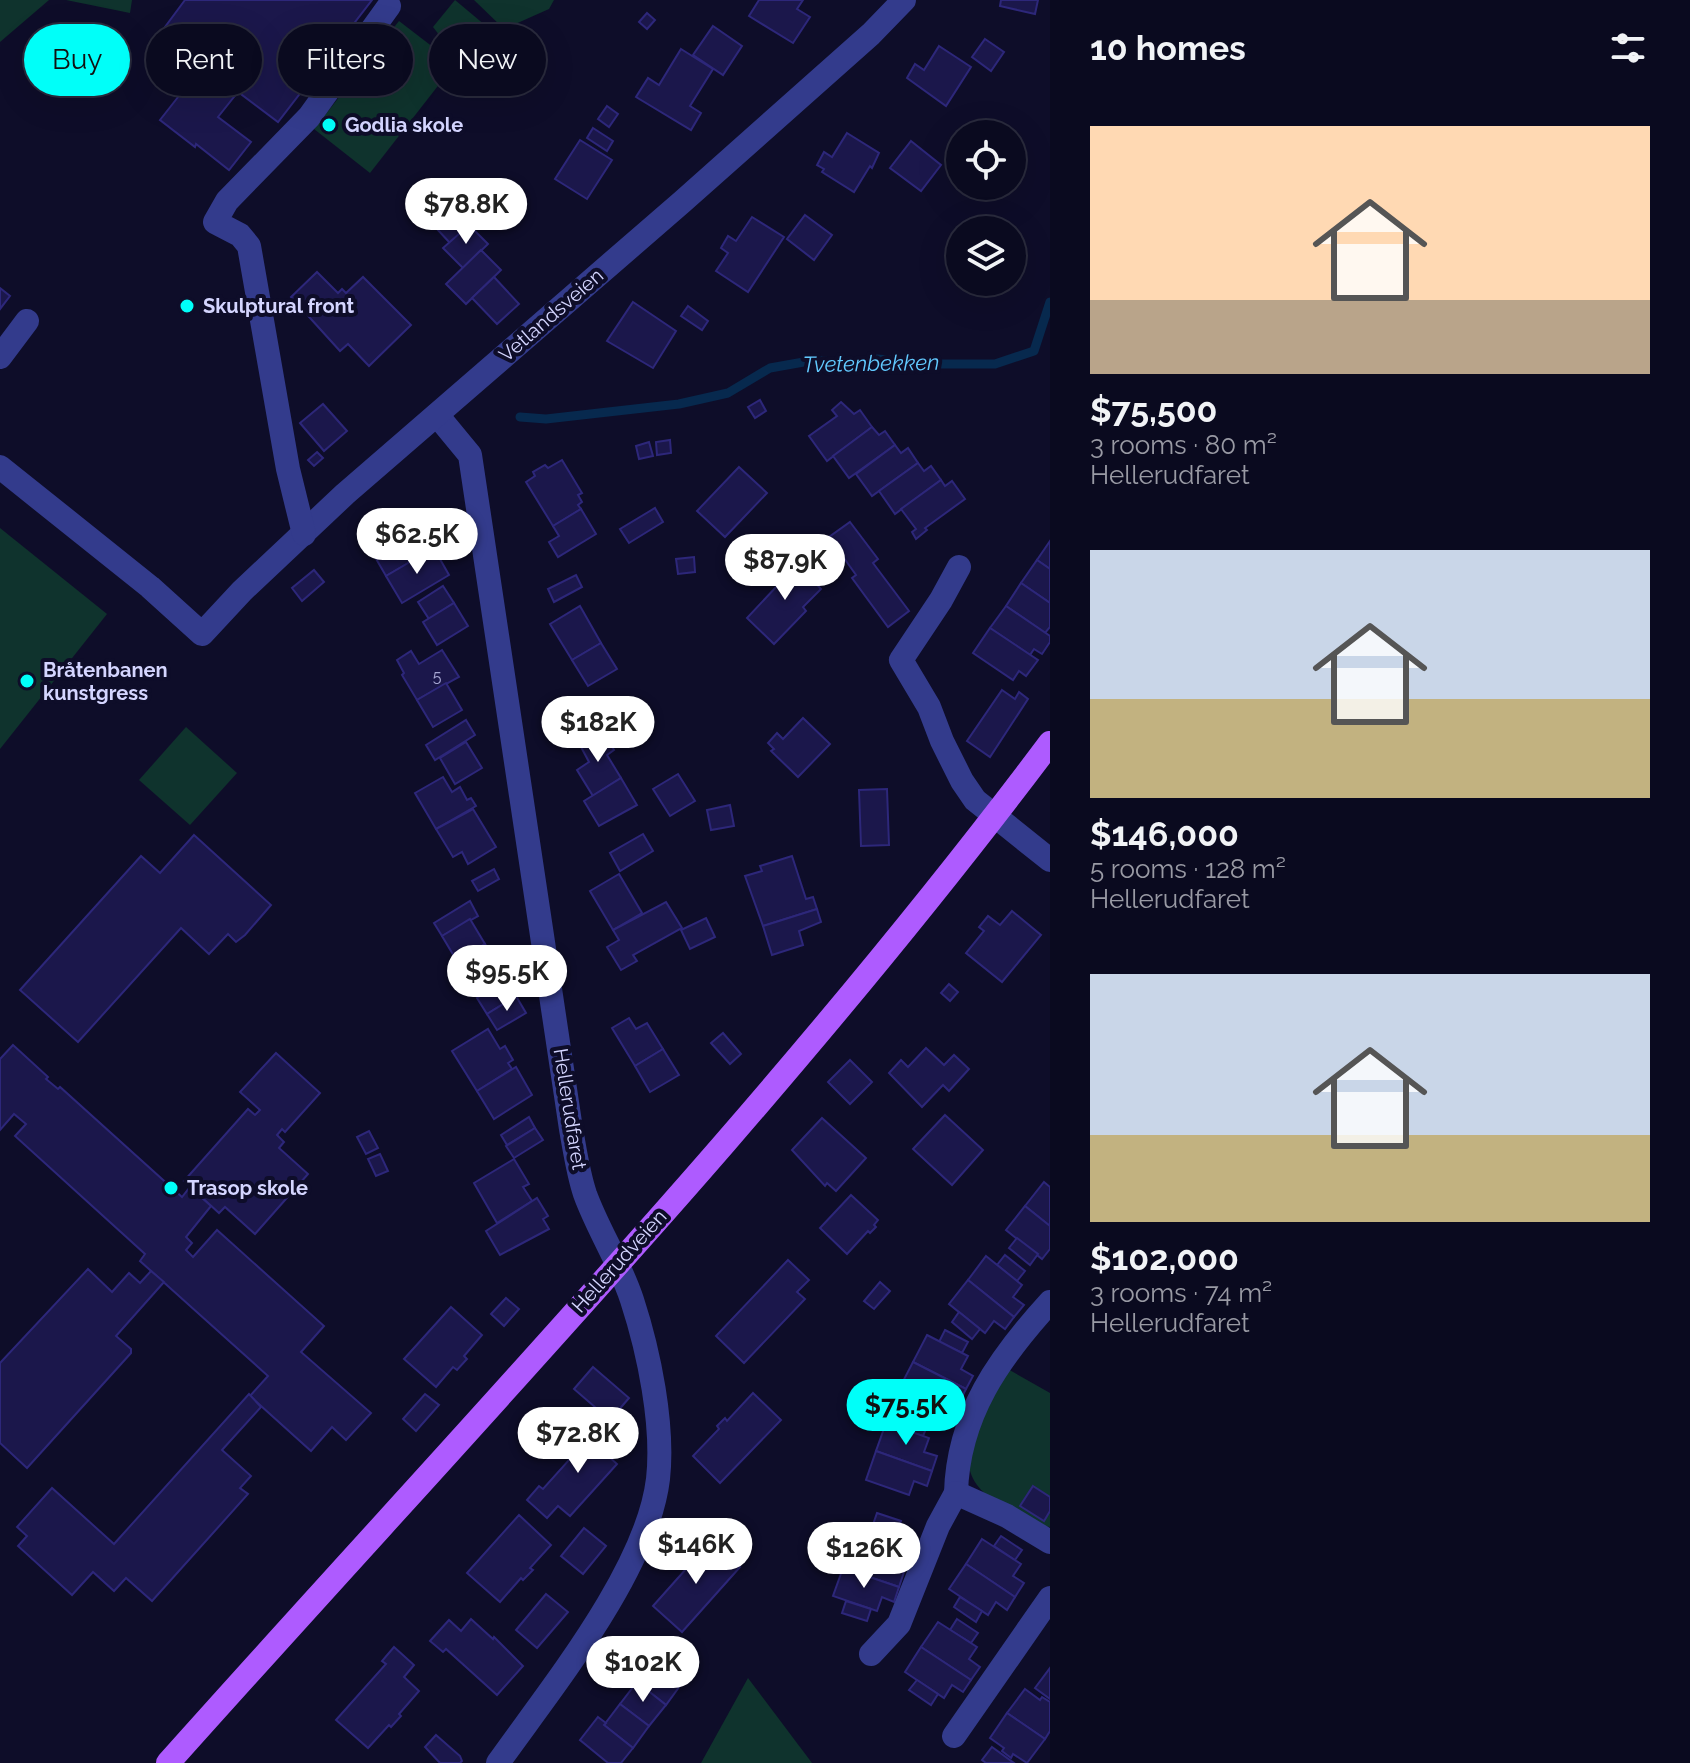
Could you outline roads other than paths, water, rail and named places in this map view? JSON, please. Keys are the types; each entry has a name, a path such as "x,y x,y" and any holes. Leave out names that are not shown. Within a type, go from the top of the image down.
{"main road":[{"name":"Hellerudveien","path":"168,1763 617,1264 865,979 1050,743"}],"street":[{"name":"Vetlandsveien","path":"0,467 150,587 202,634 242,591 345,494 692,193 871,34 904,0"},
{"path":"304,534 286,461 249,246 240,235 215,222 227,201 309,117 389,6"},
{"path":"0,357 27,321"},
{"name":"Hellerudfaret","path":"437,415 470,455 571,1129 585,1194 632,1302 649,1366 659,1459 658,1482 648,1522 626,1572 597,1621 498,1763"},
{"path":"959,567 901,660 929,707 942,741 975,800 1050,860"},
{"path":"871,1654 899,1624 938,1526 956,1493 957,1463 965,1427 983,1391 1004,1357 1050,1302"},
{"path":"956,1493 1007,1516 1050,1542"},
{"path":"954,1736 1050,1598"}],"waterway":[{"name":"Tvetenbekken","path":"520,417 546,419 679,404 728,393 770,368 815,360 857,365 877,359 937,364 995,364 1034,351 1050,302"}],"place":[{"name":"Godlia skole","path":"329,125"},
{"name":"Skulptural front","path":"187,306"},
{"name":"Bråtenbanen kunstgress","path":"27,681"},
{"name":"Trasop skole","path":"171,1188"}]}
